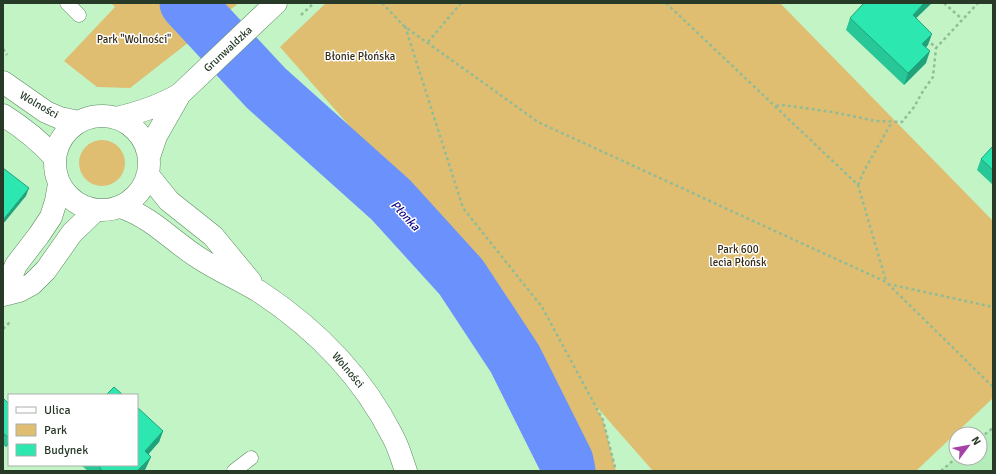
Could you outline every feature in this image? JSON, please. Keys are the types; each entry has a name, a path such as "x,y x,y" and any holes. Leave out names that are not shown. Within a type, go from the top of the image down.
{"street":[{"name":"Grunwaldzka","path":"116,118 149,109 169,101 180,94 276,3"},
{"name":"Wolności","path":"3,82 46,112 60,118 79,122"},
{"name":"Grunwaldzka","path":"149,166 156,136 180,94"},
{"path":"3,115 32,135 55,158"},
{"path":"103,116 116,118 128,123 138,133 145,144 149,166 144,185 131,201 121,207 109,210 96,210 81,206 68,197 59,184 55,171 57,147 62,137 79,122 90,117 103,116"},
{"name":"Wolności","path":"149,166 169,201 214,236 259,292"},
{"path":"3,294 16,265 39,236 51,217 59,184"},
{"name":"Wolności","path":"121,207 135,212 152,222 198,258 259,292 315,334 339,358 367,393 394,438 406,471"},
{"path":"3,294 19,291 32,284 46,270 72,233 96,210"}],"lane":[{"path":"67,3 79,14"},
{"path":"234,471 251,458"}],"path":[{"path":"382,3 404,26 538,122 887,283 993,307"},
{"path":"428,42 461,3"},
{"path":"666,3 858,185 887,283 993,387"},
{"path":"944,3 962,19"},
{"path":"776,106 784,105 832,112 876,121 902,122 914,108 933,76 936,48 978,3"},
{"path":"404,26 463,208 542,307 603,420 616,471"},
{"path":"926,38 936,48"},
{"path":"858,185 865,169 892,122"}],"shaded area":[{"path":"993,428 993,471 941,471 948,465 988,466 988,432"}],"green space":[{"name":"Park \"Wolności\"","path":"111,3 239,3 130,88 97,87 64,61 115,7"},
{"name":"Park 600 lecia Płońsk","path":"326,3 780,3 993,221 993,398 963,426 948,426 948,441 916,471 653,471 595,405 603,420 616,471 583,471 581,457 493,289 280,47"},
{"path":"107,140 119,146 124,154 124,172 119,180 111,185 97,186 85,180 80,172 79,158 85,146 93,141"}],"building":[{"path":"864,3 924,3 913,15 932,34 922,44 930,51 908,73 850,18"},
{"path":"993,146 993,170 981,159"},
{"path":"3,168 29,188 3,220"},
{"path":"114,387 122,394 107,394"},
{"path":"3,398 8,403 8,437 3,433"},
{"path":"138,408 163,431 145,451 151,457 137,471 103,471 99,466 138,466"}],"waterway":[{"name":"Płonka","path":"187,3 266,88 391,200 461,277 515,359 566,461 568,471"}],"park label":[{"name":"Błonie Płońska","path":"360,56"}]}
